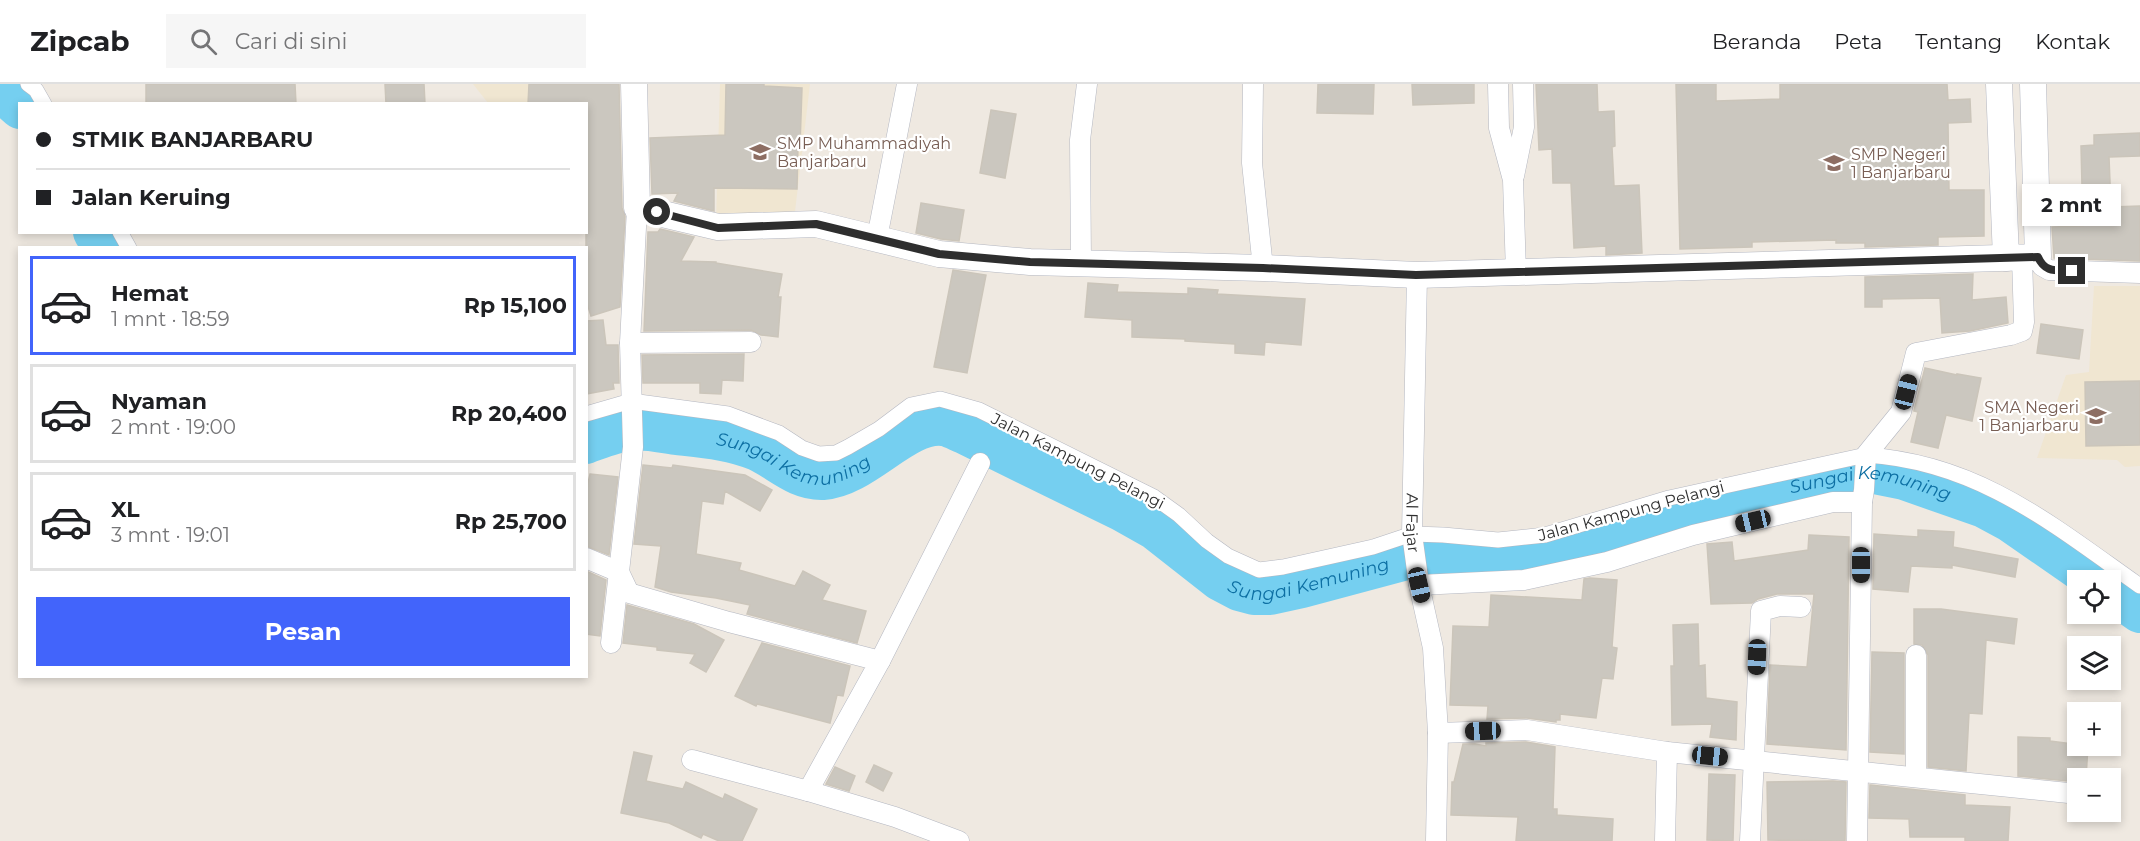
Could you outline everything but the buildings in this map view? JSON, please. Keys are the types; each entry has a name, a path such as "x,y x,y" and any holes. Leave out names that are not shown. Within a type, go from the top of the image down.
{"street":[{"path":"28,84 36,90 43,102"},
{"path":"611,643 633,447 630,343 637,208 634,84"},
{"path":"878,238 907,84"},
{"path":"1081,263 1080,140 1086,84"},
{"path":"1253,84 1252,163 1263,268"},
{"path":"1498,84 1499,128 1513,180 1516,273"},
{"path":"1513,180 1524,127 1523,84"},
{"path":"1999,84 2022,258"},
{"path":"1857,841 1863,496 1866,458 1901,412 1916,353 2022,331 2024,322 2022,258 2033,84"},
{"path":"637,208 718,228 816,224 939,254 1030,262 1263,268 1416,275 2022,258 2049,270 2140,273"},
{"name":"Al Fajar","path":"1416,275 1413,536 1418,580 1433,648 1438,733 1436,841"},
{"path":"630,343 751,342"},
{"name":"Jalan Kampung Pelangi","path":"588,414 631,404 728,414 779,433 802,448 819,454 836,453 848,447 879,429 910,405 940,399 980,410 1154,497 1179,514 1207,542 1228,556 1259,570 1283,567 1413,536 1498,540 1545,535 1669,498 1866,458 1891,457 1962,475 2010,497 2140,586"},
{"path":"808,791 880,661 980,463"},
{"path":"1418,580 1524,580 1607,562 1693,535 1863,496"},
{"path":"588,559 620,572 629,592 729,622 880,661"},
{"path":"1750,841 1761,611 1780,606 1802,607"},
{"path":"1916,777 1917,655"},
{"path":"1438,733 1527,730 1667,752 2067,793"},
{"path":"1665,841 1667,752"},
{"path":"692,760 895,817 959,841"}],"shaded area":[{"path":"473,84 596,84 587,102 487,102"},
{"name":"SMP Muhammadiyah Banjarbaru","path":"720,84 810,84 794,220 716,222"},
{"name":"SMA Negeri 1 Banjarbaru","path":"2094,286 2140,286 2140,466 2125,467 2117,460 2037,458 2066,375 2089,372"}],"waterway":[{"name":"Sungai Kemuning","path":"0,90 18,106"},
{"name":"Sungai Kemuning","path":"95,234 103,246"},
{"name":"Sungai Kemuning","path":"588,442 614,433 636,430 653,430 717,439 757,450 796,473 823,479 839,476 854,469 914,431 928,426 943,425 964,433 1123,511 1155,529 1220,580 1239,590 1254,594 1270,594 1302,587 1414,557 1516,555 1546,552 1740,498 1859,473 1874,473 1904,479 1984,507 2010,521 2081,570"},
{"name":"Sungai Kemuning","path":"2121,599 2140,612"}],"place":[{"name":"SMP Muhammadiyah Banjarbaru","path":"760,152"},
{"name":"SMP Negeri 1 Banjarbaru","path":"1834,163"},
{"name":"SMA Negeri 1 Banjarbaru","path":"2096,416"}],"route":[{"path":"657,212 718,228 816,224 939,254 1030,262 1263,268 1416,275 2038,257 2042,266 2049,270 2072,271"}]}
